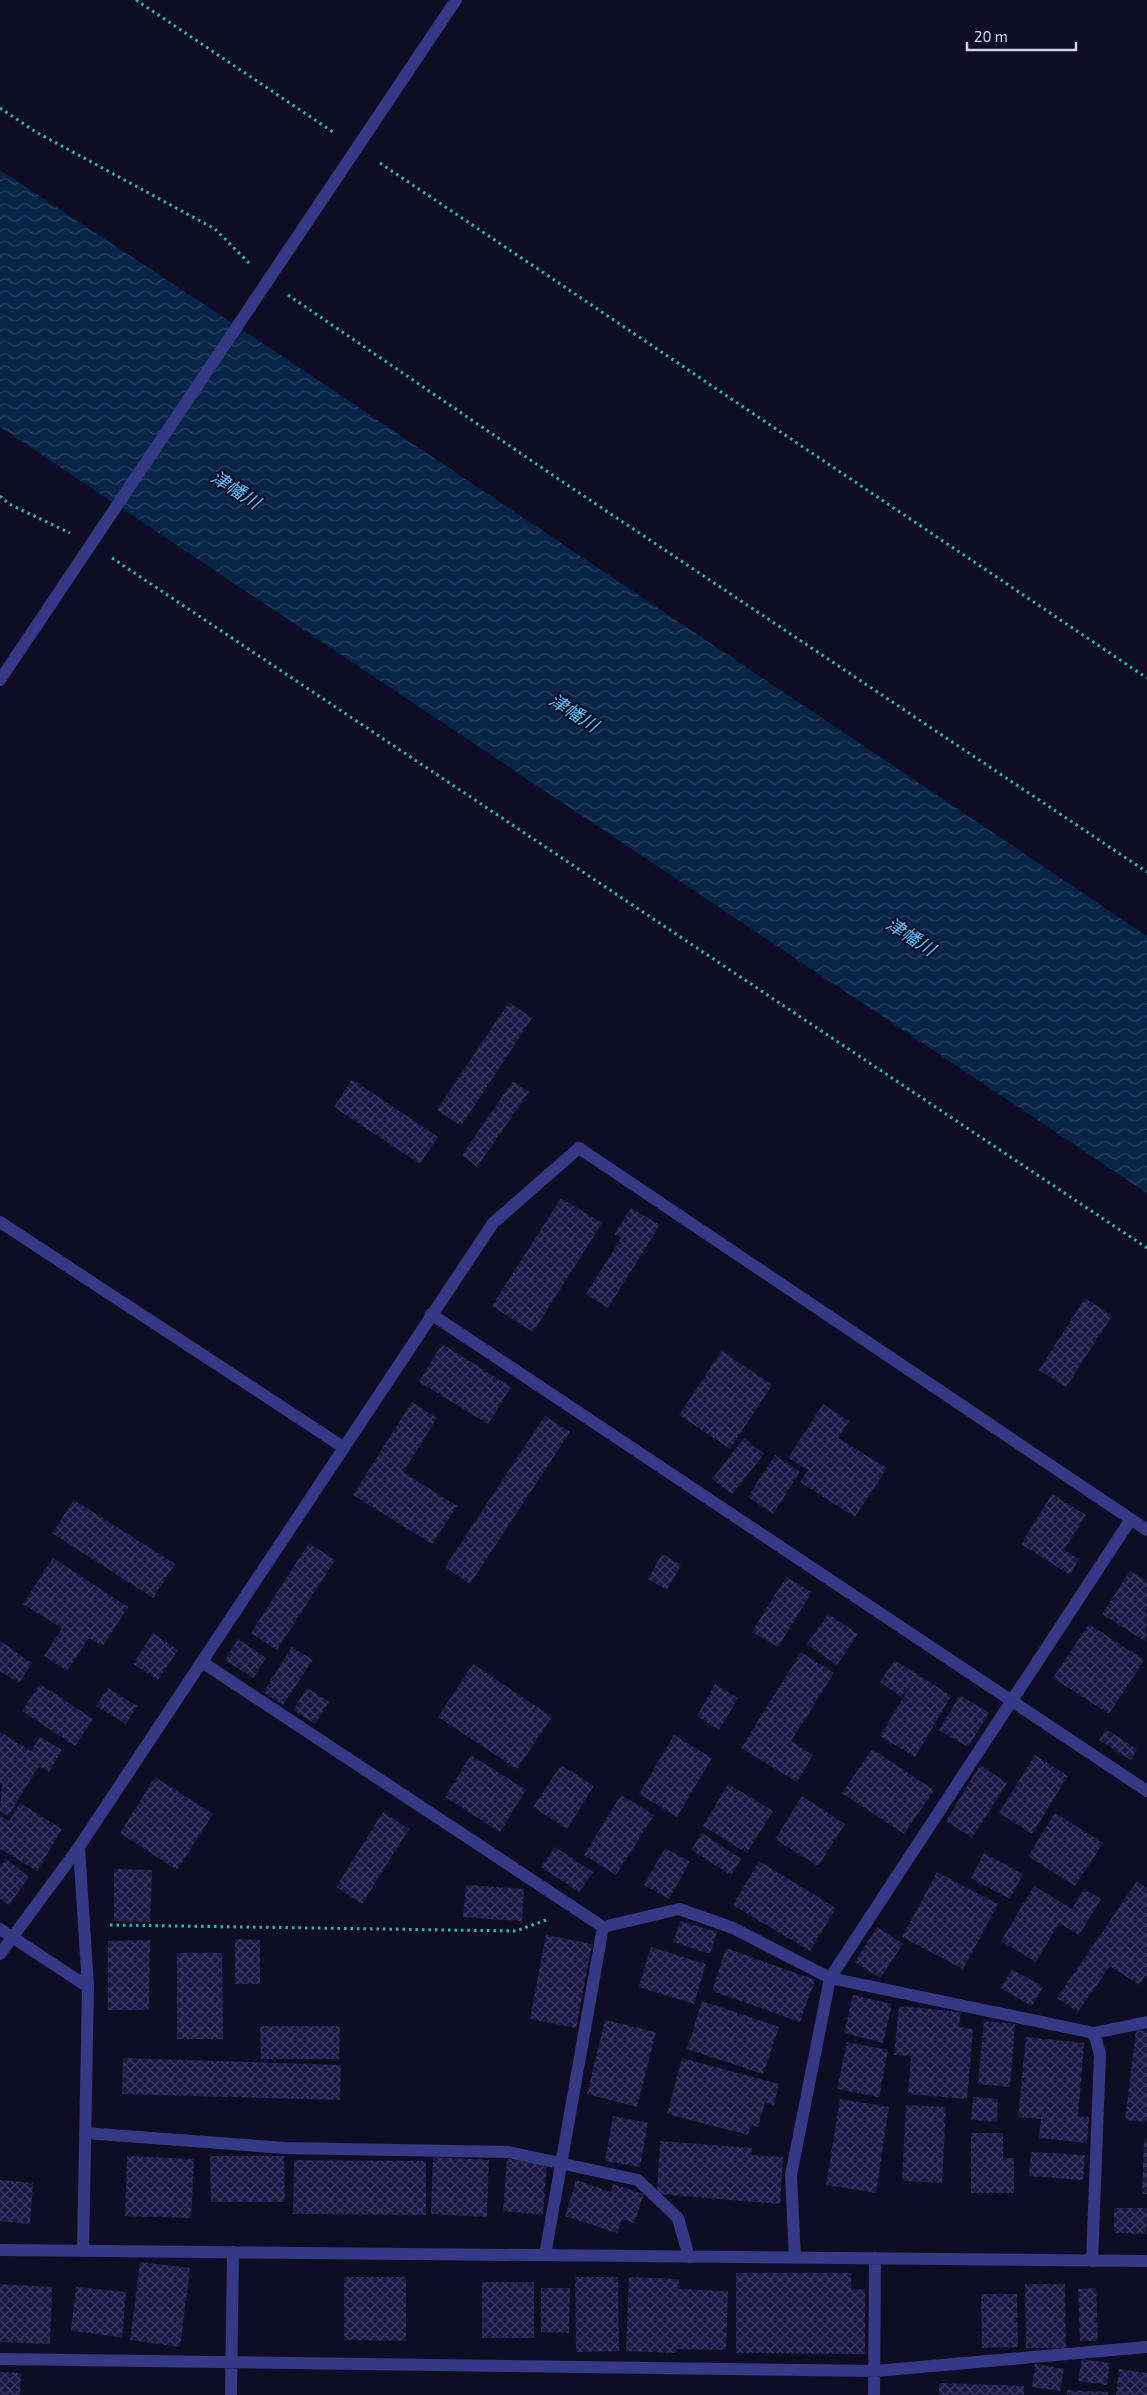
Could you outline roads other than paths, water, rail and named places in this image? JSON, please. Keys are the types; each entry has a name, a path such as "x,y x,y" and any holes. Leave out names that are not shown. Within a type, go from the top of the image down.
{"street":[{"path":"0,680 456,0"},
{"path":"0,1954 79,1847 493,1223 579,1148 1147,1530"},
{"path":"0,1222 343,1447"},
{"path":"431,1314 1147,1791"},
{"path":"795,2258 791,2176 830,1978 1131,1519"},
{"path":"202,1662 603,1927 679,1909 733,1928 830,1978 1094,2033 1147,2022"},
{"path":"79,1847 88,1987 83,2251"},
{"path":"545,2255 603,1927"},
{"path":"0,1929 88,1987"},
{"path":"1092,2260 1100,2054 1094,2033"},
{"path":"85,2133 285,2148 509,2152 638,2180 678,2218 689,2257"},
{"path":"0,2250 1147,2261"},
{"path":"231,2395 234,2252"},
{"path":"874,2395 875,2258"},
{"path":"0,2359 874,2372 1147,2347"}],"water":[{"name":"津幡川","path":"0,170 273,350 1147,936 1147,1193 0,427"}]}
